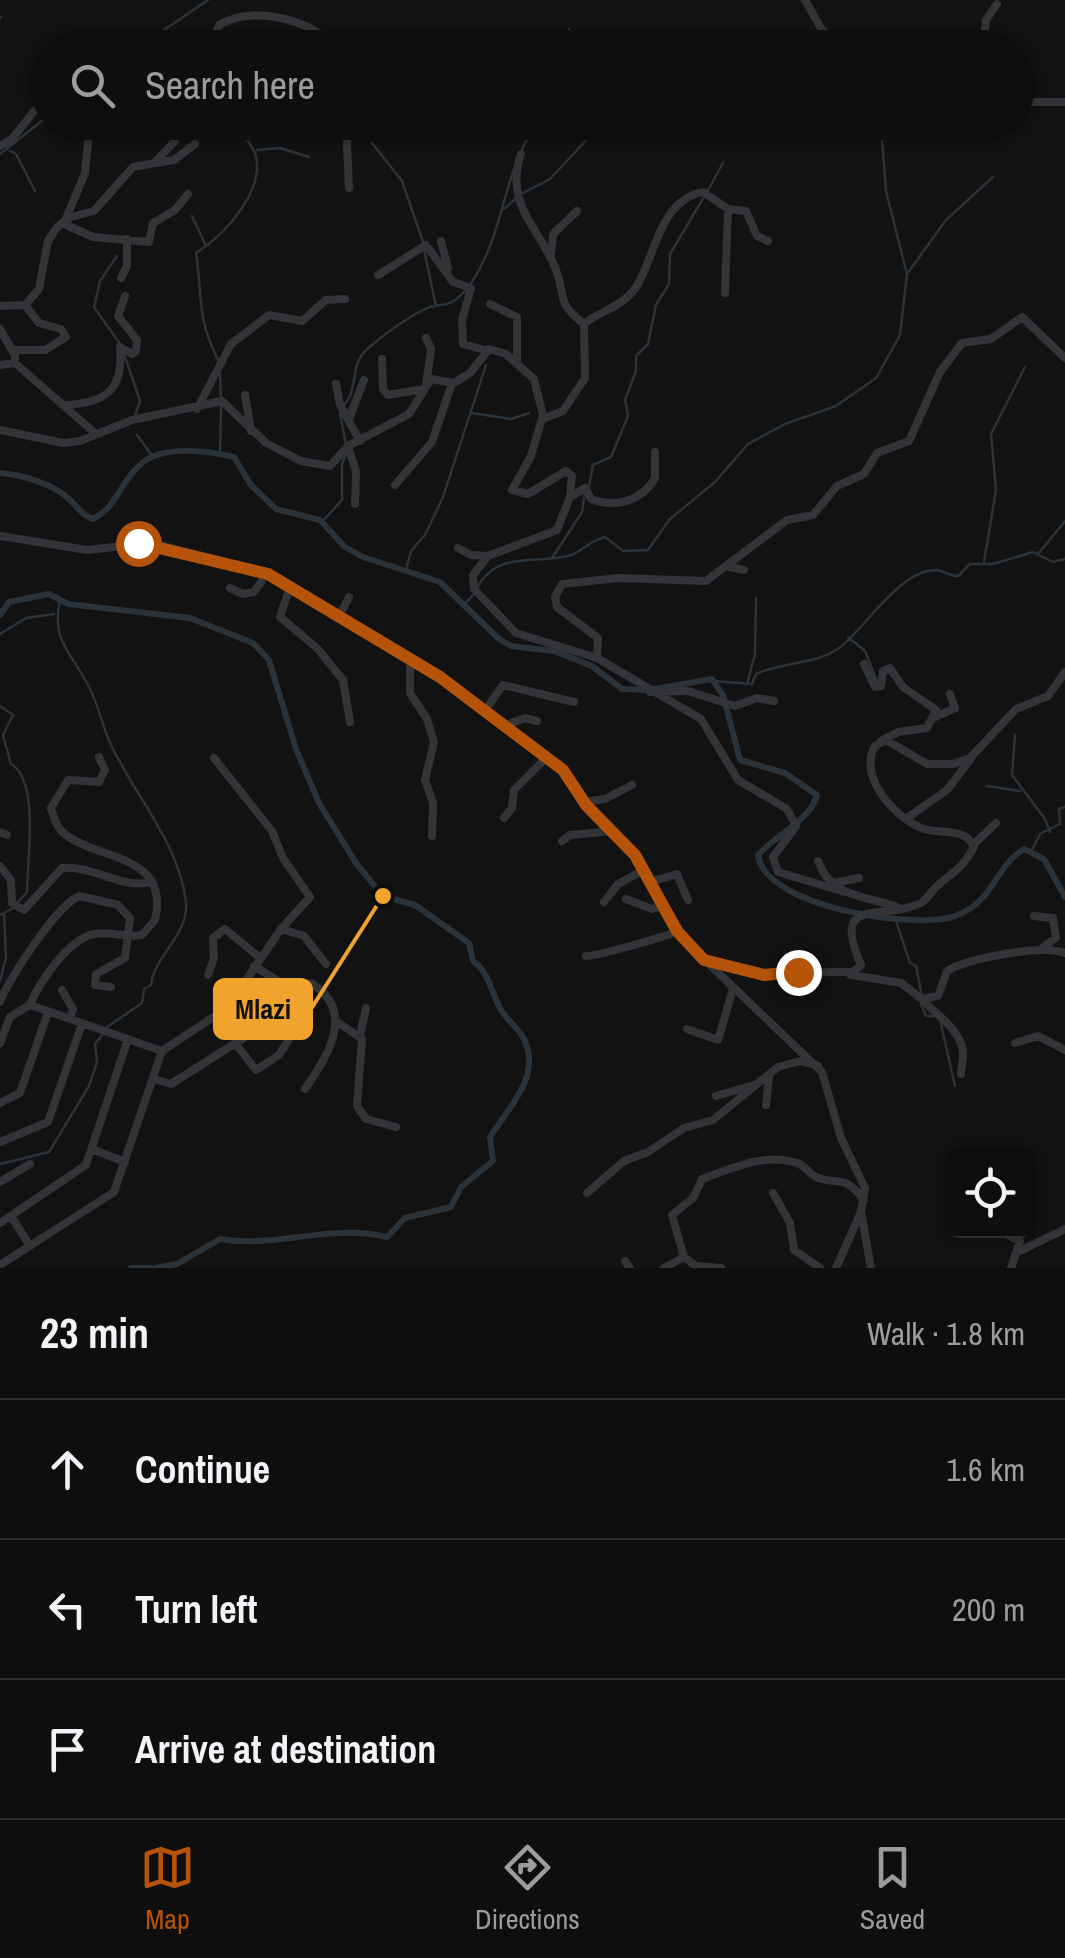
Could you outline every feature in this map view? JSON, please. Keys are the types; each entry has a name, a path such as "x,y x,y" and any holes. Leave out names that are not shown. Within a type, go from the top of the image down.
{"street":[{"path":"805,0 822,30"},
{"path":"985,30 986,20 997,4"},
{"path":"216,30 218,25 247,13 315,30"},
{"path":"1035,102 1065,102"},
{"path":"0,146 12,140 30,117"},
{"path":"152,164 175,140"},
{"path":"347,140 349,188"},
{"path":"0,306 25,306 40,289 48,240 64,222 85,173 88,142"},
{"path":"64,222 94,211 133,167 174,160 195,144"},
{"path":"521,154 515,174 522,206 532,232 556,268"},
{"path":"584,324 636,288 658,234 688,198 703,192 728,209 749,213 758,236 768,241"},
{"path":"64,222 92,237 152,241 153,223 175,210 188,194"},
{"path":"725,293 728,209"},
{"path":"542,419 563,412 585,378 584,324 562,304 549,251 553,234 577,211"},
{"path":"121,278 128,266 127,238"},
{"path":"441,241 453,282"},
{"path":"378,275 424,244 453,282 472,291 462,320 463,344 504,352 536,382 542,419 529,461 512,490 528,494 566,471 572,478 570,497 555,532 488,556 471,555 458,548"},
{"path":"65,405 85,405 112,389 120,379 120,347 132,354 136,351 137,340 118,316 125,296"},
{"path":"197,409 231,344 250,334 268,315 302,321 326,300 345,300"},
{"path":"490,304 517,318 518,365"},
{"path":"7,346 48,349 66,337 61,329 39,323 25,306"},
{"path":"597,658 600,644 595,635 557,607 555,597 562,584 618,578 706,581 787,520 813,516 838,486 864,474 879,452 909,441 940,372 962,343 991,338 1022,317 1065,358"},
{"path":"0,329 16,362 96,434"},
{"path":"425,387 431,349 426,338"},
{"path":"395,484 432,442 452,383 470,373 488,351"},
{"path":"382,359 383,389 388,395 425,387"},
{"path":"0,365 16,362"},
{"path":"0,430 63,442 132,420 222,401 251,431 312,464 333,465 348,447 409,414 433,378 452,383"},
{"path":"350,418 364,380"},
{"path":"336,384 340,405 360,441"},
{"path":"245,394 251,431"},
{"path":"348,447 356,470 355,504"},
{"path":"570,497 585,488 592,500 614,506 640,494 655,478 655,452"},
{"path":"0,536 88,550 151,544 260,571 410,659 568,776 584,802 644,870 677,931 733,989 818,1066 832,1096 841,1138 864,1180 864,1200 836,1268"},
{"path":"488,556 473,575 472,586 513,630 597,658 702,719 738,780 787,809 794,822 776,848 772,864 792,878 897,907"},
{"path":"726,566 744,570"},
{"path":"230,588 242,594 254,592 262,581 260,571"},
{"path":"290,587 280,617 317,648 343,680 350,722"},
{"path":"340,615 349,598"},
{"path":"410,659 410,693 425,715 434,742 425,780 432,803 432,836"},
{"path":"864,664 877,688 885,669 892,670 903,688 936,706 926,728 898,732 881,741 871,754 874,776 892,808 920,828 947,830 974,844"},
{"path":"908,818 947,790 1016,709 1050,695 1065,672"},
{"path":"484,712 503,685 574,702"},
{"path":"650,692 688,691 724,704 757,698 774,702"},
{"path":"933,718 955,708 950,694"},
{"path":"503,726 524,718 538,721"},
{"path":"881,741 928,764 952,764 973,756"},
{"path":"0,1042 10,1017 30,1005 42,983 78,942 95,934 130,936 147,932 155,920 158,901 151,882 135,864 65,835 50,805 71,778 99,782 105,770 99,758"},
{"path":"0,1265 112,1194 162,1051 226,1008 281,929 310,897 283,858 272,831 214,758"},
{"path":"504,818 512,808 514,790 546,758"},
{"path":"584,802 605,799 632,784"},
{"path":"868,976 860,967 850,932 853,922 864,913 922,903 940,882 954,877 974,844 996,823"},
{"path":"562,841 573,835 613,831"},
{"path":"818,860 832,884 845,892"},
{"path":"0,866 11,880 12,903 24,910 62,868 102,872 136,885 151,882"},
{"path":"604,902 618,884 644,870"},
{"path":"650,882 678,874 688,900"},
{"path":"832,884 859,878"},
{"path":"0,1002 11,975 68,900 80,896 118,904 130,918 126,958 100,969 95,985 110,987"},
{"path":"626,899 647,908 663,906"},
{"path":"1034,916 1053,918 1057,925 1056,938 1039,949"},
{"path":"208,975 214,958 214,938 224,929 310,1006 272,1061 251,1069 235,1043"},
{"path":"281,929 304,936 326,964"},
{"path":"586,956 599,956 622,944 663,940 677,931"},
{"path":"922,1000 940,994 946,973 964,962 1039,949 1065,953"},
{"path":"704,960 772,976 853,972 860,967"},
{"path":"832,972 901,983 946,1019 956,1034 963,1051 961,1074"},
{"path":"298,994 308,983 326,992 336,1024 305,1089"},
{"path":"153,1079 171,1084 253,1030 283,984"},
{"path":"687,1030 718,1040 733,989"},
{"path":"62,990 73,1008 70,1019"},
{"path":"30,1005 162,1051"},
{"path":"366,1008 358,1033 357,1106 366,1119 396,1127"},
{"path":"0,1103 20,1093 48,1012"},
{"path":"0,1142 48,1122 82,1024"},
{"path":"336,1024 358,1033"},
{"path":"1015,1043 1037,1036 1065,1050"},
{"path":"0,1223 78,1173 92,1148 128,1039"},
{"path":"587,1193 624,1161 684,1128 713,1120 778,1067 796,1062 818,1066"},
{"path":"766,1104 769,1077"},
{"path":"716,1096 758,1086"},
{"path":"92,1148 125,1162"},
{"path":"721,1268 696,1266 684,1257 672,1216 694,1198 702,1179 762,1160 793,1162 818,1179 840,1180 864,1200"},
{"path":"0,1182 30,1164"},
{"path":"774,1193 790,1224 794,1250 820,1268"},
{"path":"860,1212 870,1268"},
{"path":"12,1216 30,1246"},
{"path":"1012,1268 1023,1250 1065,1229"},
{"path":"1019,1238 1023,1250"},
{"path":"664,1268 684,1257"}],"waterway":[{"path":"164,30 208,0"},
{"path":"0,154 30,130"},
{"path":"218,360 203,318 196,253 229,224 248,198 257,170 256,156 248,140"},
{"path":"470,285 491,244 527,140"},
{"path":"523,193 550,179 586,140"},
{"path":"882,140 886,191 907,274"},
{"path":"372,143 402,181 423,242"},
{"path":"257,150 280,148 309,157"},
{"path":"10,151 16,154 35,191"},
{"path":"707,192 723,163"},
{"path":"478,586 496,567 571,555 605,537 623,551 648,550 670,519 715,482 748,444 785,424 836,406 876,378 900,335 907,274 946,220 993,177"},
{"path":"589,486 593,465 611,457 628,416 625,400 636,371 636,356 648,344 656,305 669,284 670,254 704,197"},
{"path":"504,209 516,198"},
{"path":"192,216 206,246"},
{"path":"424,250 436,306"},
{"path":"117,256 100,281 94,307 120,344"},
{"path":"343,406 367,349 417,313 452,302 465,291"},
{"path":"124,354 140,401 135,416"},
{"path":"406,570 411,551 425,535 443,497 486,365"},
{"path":"984,562 996,490 991,434 1025,367"},
{"path":"220,372 221,399"},
{"path":"220,454 221,406"},
{"path":"472,413 511,419 529,413"},
{"path":"340,414 346,445"},
{"path":"137,435 153,457"},
{"path":"0,473 54,488 93,519 149,458 185,451 234,457 251,485 276,509 320,520 345,547 363,557 440,582 511,646 554,651 592,666 622,689 648,690"},
{"path":"322,522 342,500 342,464 347,451"},
{"path":"552,558 582,512 585,493"},
{"path":"1038,554 1065,521"},
{"path":"714,681 752,684 756,674 766,670 830,654 896,590 922,573 936,570 958,576 970,564 993,564 1033,552 1053,562 1065,559"},
{"path":"0,615 9,602 49,594 68,604 190,618 253,643 269,660 296,749 319,803 356,863 383,896 415,905 469,943 473,961 524,1039 528,1053 529,1066 521,1091 490,1137 493,1161 461,1187 451,1207 405,1218 387,1237 344,1233 262,1241 220,1239 177,1264 155,1268"},
{"path":"464,605 474,594"},
{"path":"747,684 755,654 756,598"},
{"path":"60,599 60,636 92,694 121,764 166,840 186,902 182,925 158,964 151,985 144,989 142,1003 107,1027"},
{"path":"0,634 26,618 54,614"},
{"path":"848,637 865,651 877,681"},
{"path":"649,690 712,679 723,695 740,760 785,773 817,795 808,812 758,855 767,873 786,889 845,911 936,920 955,916 979,902 1006,865 1024,849 1044,859 1065,897"},
{"path":"0,706 13,715 3,735 11,764 26,787 29,804 27,892 17,903"},
{"path":"1015,735 1012,775 1045,819 1050,832"},
{"path":"987,786 1020,791"},
{"path":"1032,850 1040,834 1060,824 1059,809 1065,807"},
{"path":"0,915 13,908"},
{"path":"0,981 6,958 4,914"},
{"path":"896,921 910,963 916,966 922,996"},
{"path":"921,1004 926,1016 934,1016"},
{"path":"940,1020 955,1086"},
{"path":"0,1164 49,1152 89,1086 97,1062 95,1044 102,1035"},
{"path":"131,1268 150,1268"}],"place":[{"name":"Mlazi","path":"383,896"}],"route":[{"path":"138,543 236,563 268,574 440,677 563,770 586,805 635,855 677,931 704,960 764,975 798,972"}]}
